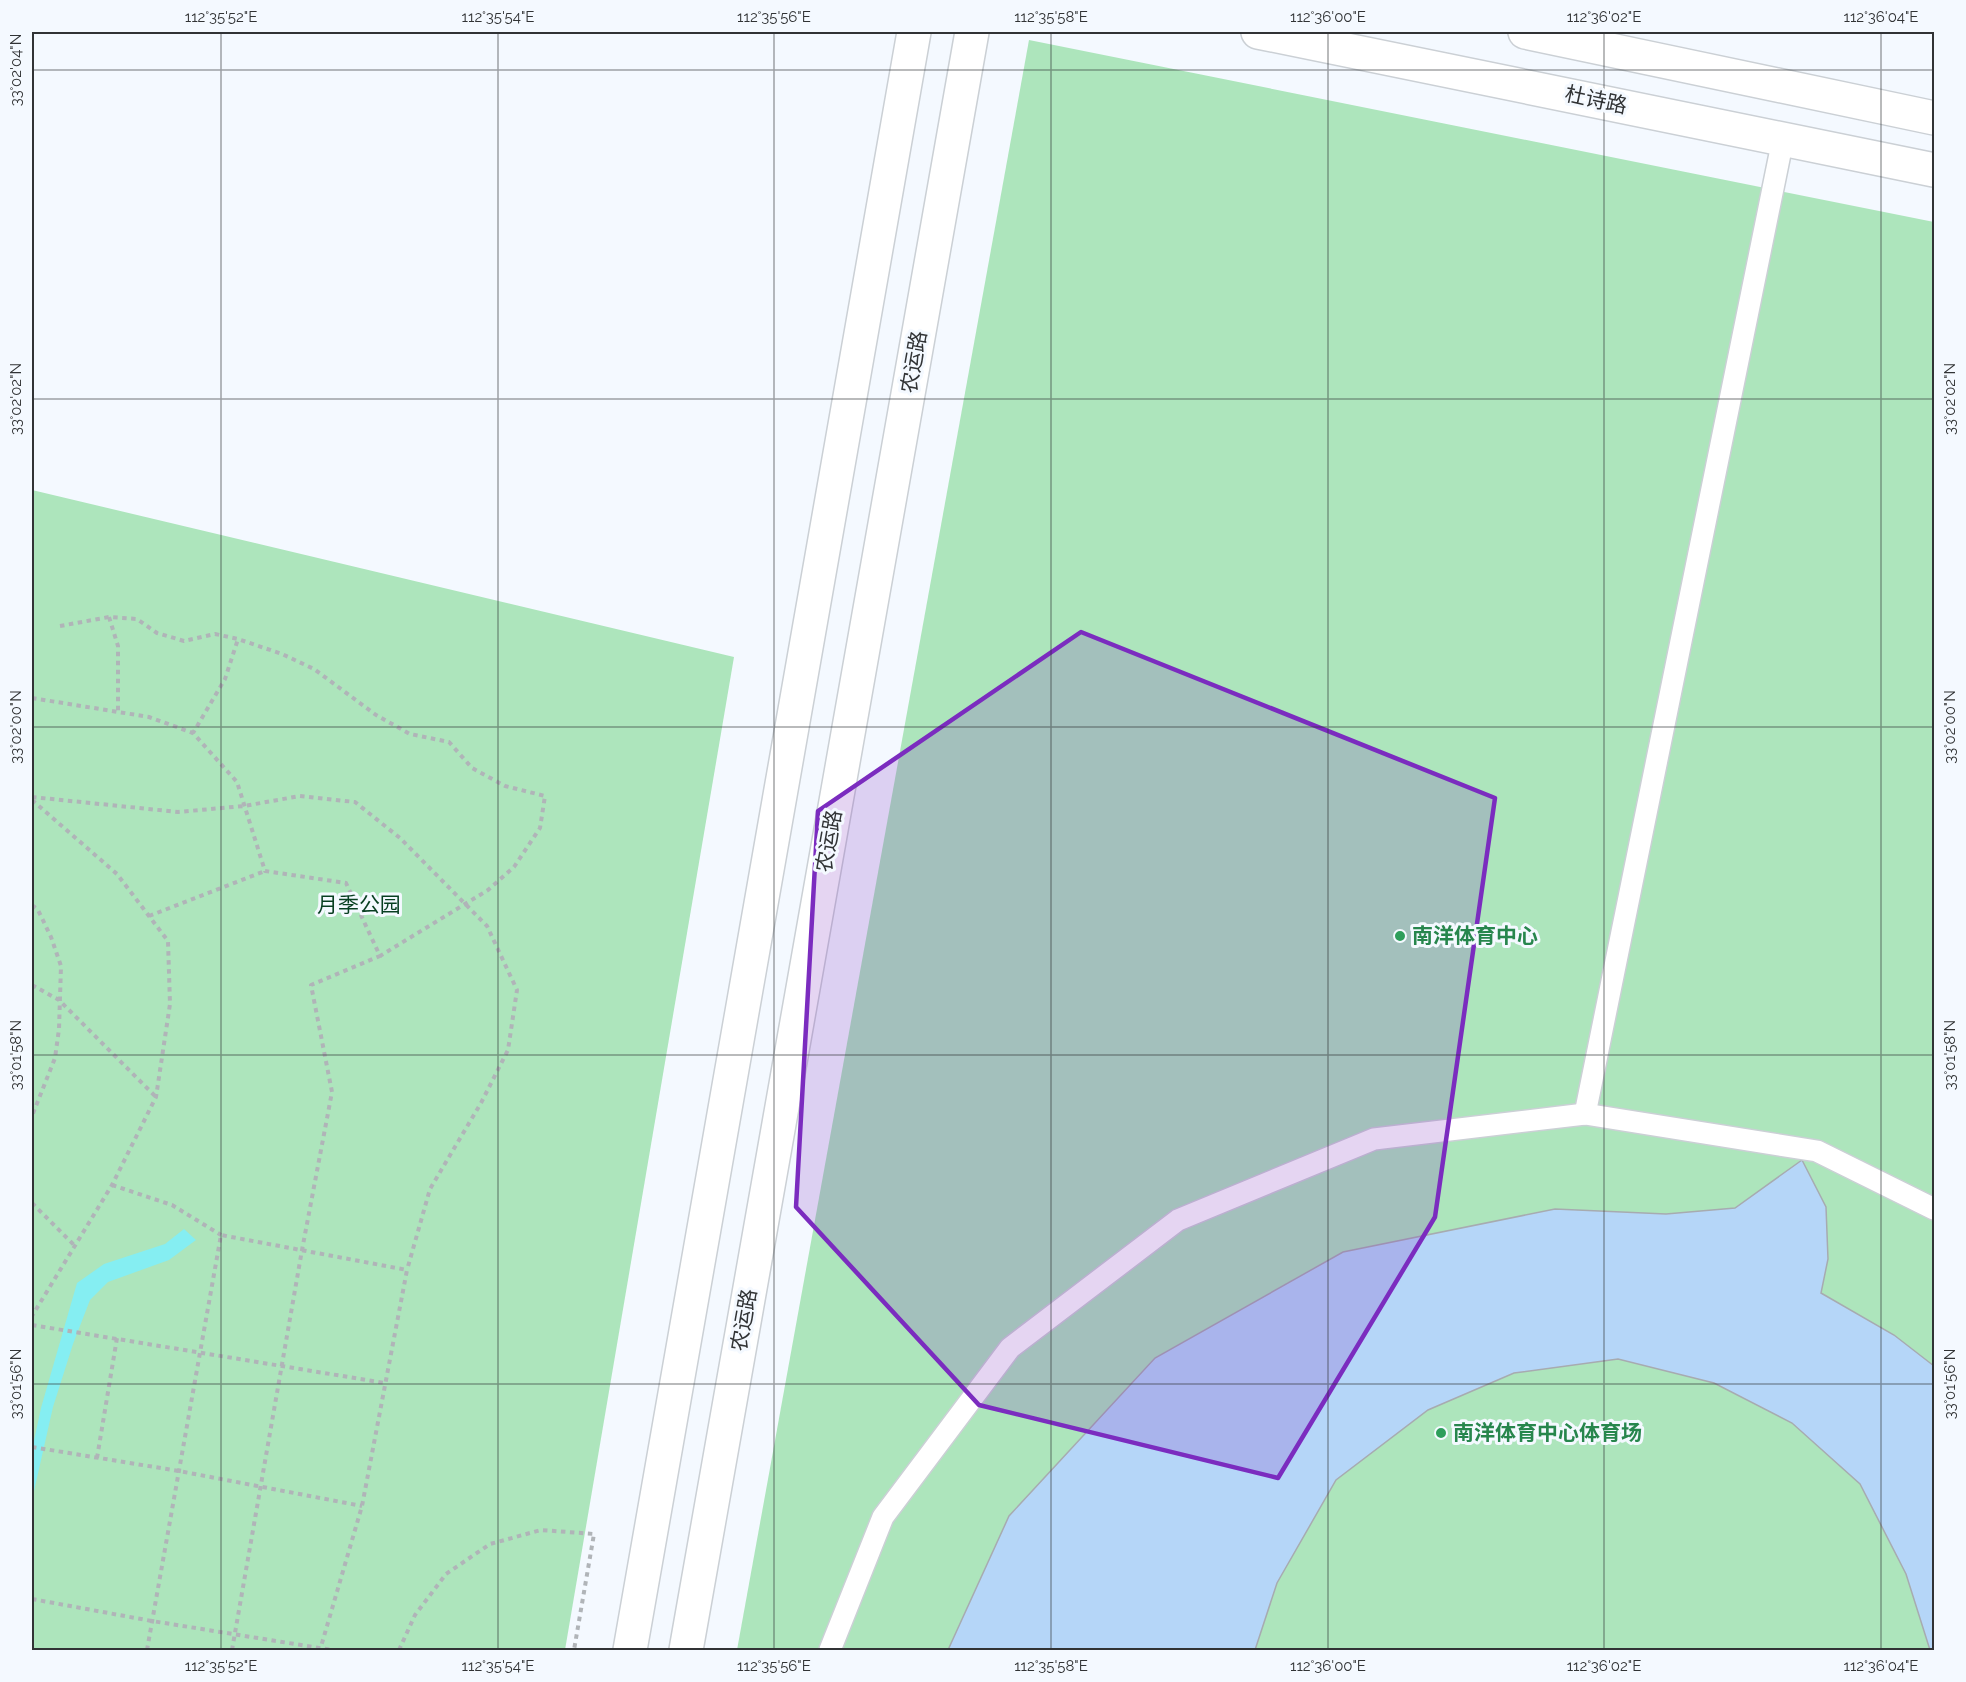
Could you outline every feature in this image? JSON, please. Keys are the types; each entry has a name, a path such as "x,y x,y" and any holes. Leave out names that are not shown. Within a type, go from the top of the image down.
{"main road":[{"path":"630,1650 914,32"},
{"name":"农运路","path":"686,1650 972,32"},
{"name":"杜诗路","path":"1258,32 1935,170"},
{"path":"1525,32 1935,118"}],"lane":[{"path":"1586,1114 1783,138"},
{"path":"830,1650 883,1517 1010,1348 1178,1220 1374,1139 1586,1114 1817,1151 1935,1209"}],"path":[{"path":"109,617 118,646 118,712"},
{"path":"60,626 109,617 137,619 157,633 184,641 215,634 282,654 314,669 376,715 410,734 449,742 472,768 505,786 545,796 540,828 514,867 488,890 380,956 312,986 332,1092 232,1650"},
{"path":"194,733 225,679 238,639"},
{"path":"32,698 149,717 194,733 237,782 265,871"},
{"path":"32,798 178,812 244,806 300,796 355,802 400,838 487,926 517,990 508,1050 481,1103 430,1189 407,1270 362,1506 320,1650"},
{"path":"32,798 117,874 168,940 170,1004 156,1097 112,1185 32,1316"},
{"path":"149,916 265,871 346,883 380,956"},
{"path":"32,905 38,910 61,966 55,1058 32,1116"},
{"path":"32,985 59,1000 156,1097"},
{"path":"112,1185 172,1205 221,1235 407,1270"},
{"path":"32,1203 75,1246"},
{"path":"147,1650 221,1235"},
{"path":"32,1325 385,1383"},
{"path":"97,1458 117,1338"},
{"path":"32,1447 179,1471 362,1506"},
{"path":"399,1650 415,1615 446,1574 490,1544 542,1530 594,1534 574,1650"},
{"path":"32,1599 152,1622 320,1650 332,1650"}],"highlighted area":[{"path":"1081,632 1495,798 1435,1217 1278,1478 979,1405 796,1207 818,811"}],"green space":[{"name":"南洋体育中心","path":"1029,40 1934,222 1934,1650 737,1650"},
{"name":"月季公园","path":"32,490 734,657 565,1650 32,1650"}],"water":[{"path":"184,1229 196,1240 169,1260 108,1282 90,1300 53,1407 32,1500 32,1450 41,1408 77,1283 104,1264 165,1244"}],"building":[{"path":"1802,1160 1826,1207 1828,1259 1821,1293 1894,1335 1934,1366 1934,1650 1930,1650 1906,1574 1860,1484 1792,1423 1714,1383 1618,1359 1514,1373 1428,1410 1336,1480 1277,1583 1255,1650 948,1650 1009,1516 1155,1358 1343,1252 1555,1209 1666,1214 1735,1208"}],"place":[{"name":"南洋体育中心","path":"1400,936"},
{"name":"南洋体育中心体育场","path":"1441,1433"}]}
